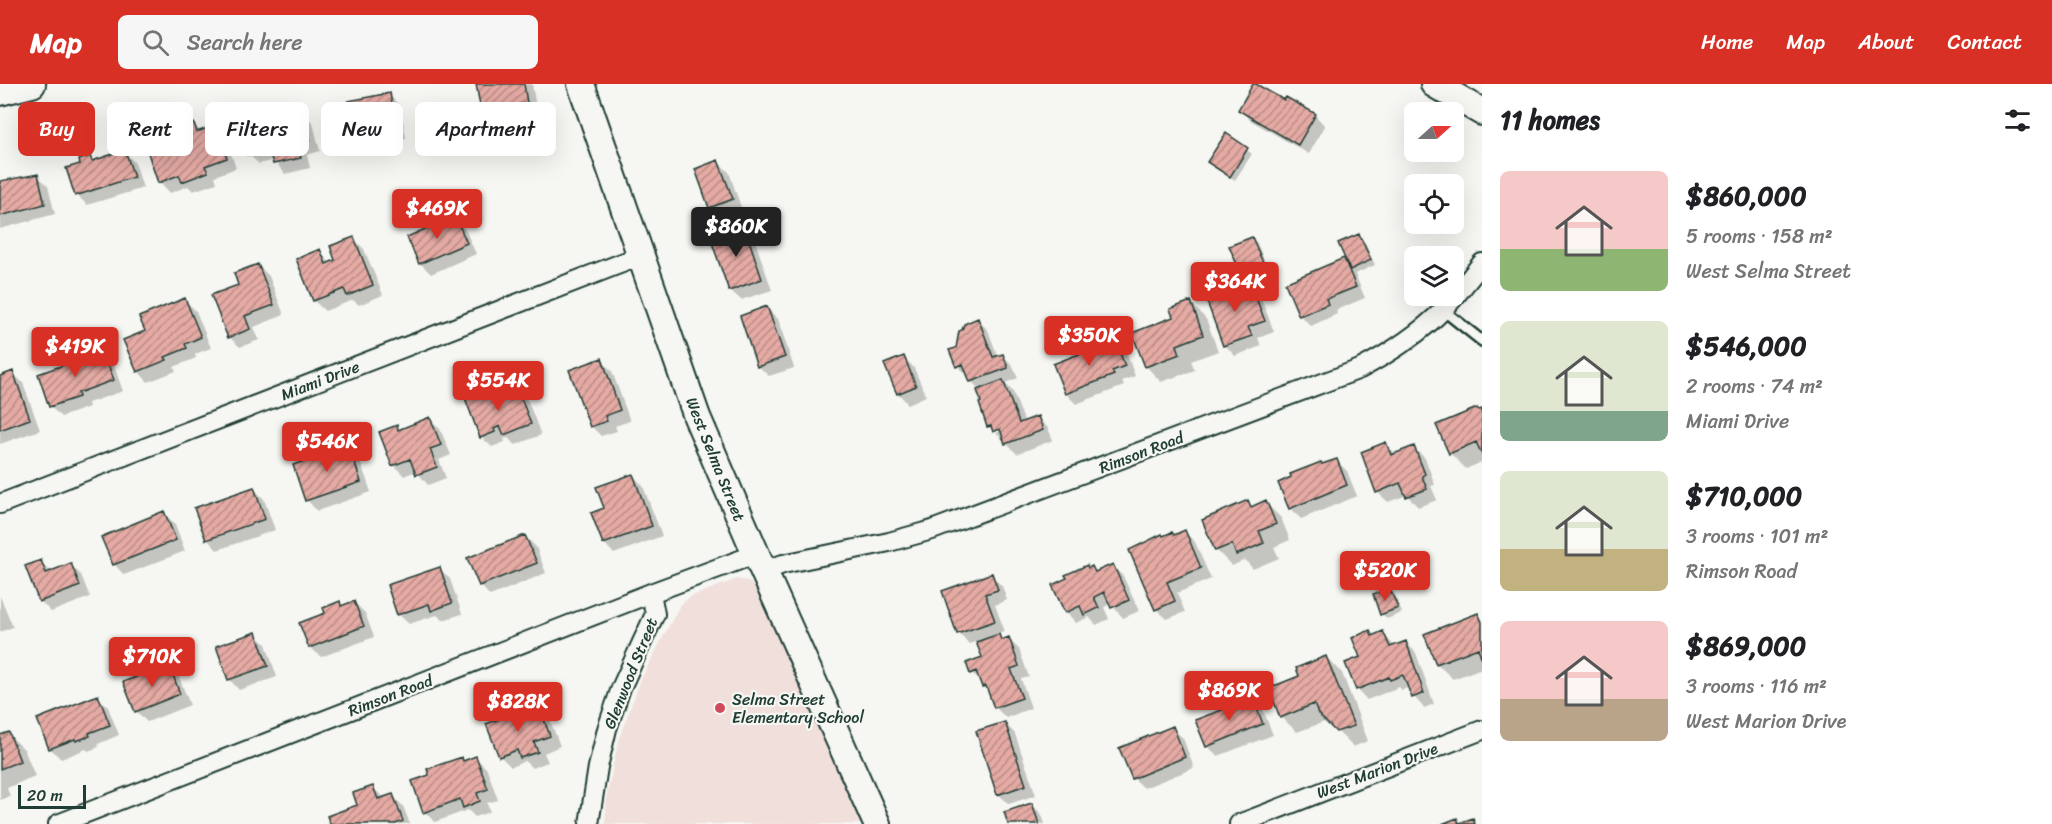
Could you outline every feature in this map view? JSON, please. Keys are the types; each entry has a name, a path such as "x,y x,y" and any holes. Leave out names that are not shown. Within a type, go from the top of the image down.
{"street":[{"path":"0,92 32,84"},
{"name":"West Selma Street","path":"581,84 697,417 877,824"},
{"path":"1434,84 1482,112"},
{"name":"Miami Drive","path":"0,504 640,256"},
{"name":"Rimson Road","path":"66,822 651,593 760,563 783,564 889,542 932,530 1360,369 1411,339 1443,310 1482,263"},
{"name":"Glenwood Street","path":"589,824 607,729 621,688 655,614 651,593"},
{"name":"West Marion Drive","path":"1239,824 1482,730"}],"lane":[{"path":"1443,310 1482,341"}],"shaded area":[{"name":"Selma Street Elementary School","path":"737,579 747,581 757,588 862,824 605,824 607,795 619,738 641,679 680,605 690,597"}],"building":[{"path":"476,84 524,84 527,102 479,102"},
{"path":"1253,84 1284,100 1286,97 1316,114 1298,145 1238,110"},
{"path":"390,93 392,102 348,102"},
{"path":"193,123 197,132 205,129 205,156 226,156 227,158 205,166 208,172 182,182 179,175 158,183 149,156 193,156"},
{"path":"1226,133 1248,148 1230,177 1207,162"},
{"path":"90,156 92,161 107,156 127,156 134,177 75,196 66,168 80,164 79,160"},
{"path":"271,156 300,156 301,158 273,164"},
{"path":"718,160 733,199 709,208 695,169"},
{"path":"38,174 45,204 0,216 0,181"},
{"path":"455,216 467,243 419,264 407,237"},
{"path":"744,225 762,279 729,291 710,237"},
{"path":"1359,234 1371,260 1350,270 1338,243"},
{"path":"354,237 373,285 347,296 344,289 313,301 296,259 320,249 326,264 335,260 330,246"},
{"path":"1252,237 1265,267 1242,276 1229,246"},
{"path":"1344,258 1356,287 1326,299 1328,304 1299,316 1285,283"},
{"path":"258,264 274,305 245,316 250,329 228,338 211,295 238,285 234,273"},
{"path":"1250,282 1265,321 1248,327 1252,336 1223,346 1206,299"},
{"path":"185,298 201,337 185,344 187,348 165,357 167,360 137,372 123,340 145,331 139,317"},
{"path":"1191,301 1203,335 1177,345 1180,354 1145,367 1132,333 1173,317 1170,309"},
{"path":"767,306 785,357 757,367 740,316"},
{"path":"978,318 993,357 1003,354 1008,368 970,382 963,364 956,367 949,350 956,348 959,331 962,330 964,324"},
{"path":"1115,340 1125,366 1112,371 1114,375 1065,394 1053,364"},
{"path":"103,351 114,380 78,393 79,397 49,407 38,374"},
{"path":"904,356 916,386 897,394 884,364"},
{"path":"602,358 620,410 605,416 607,421 590,427 569,370"},
{"path":"13,371 30,419 0,430 0,376"},
{"path":"1003,380 1019,423 1038,416 1043,430 1005,444 1000,429 993,432 991,426 987,427 977,390"},
{"path":"515,382 531,424 504,435 500,426 494,429 495,432 480,438 465,398 488,389 492,399 515,390 513,383"},
{"path":"1477,408 1482,409 1482,455 1476,442 1449,454 1436,425"},
{"path":"430,417 441,445 430,449 437,467 416,475 410,459 392,466 379,432 397,425 398,430"},
{"path":"1386,442 1391,455 1414,446 1425,474 1422,476 1427,489 1406,497 1400,483 1376,493 1361,452"},
{"path":"349,445 361,482 305,501 293,465"},
{"path":"1337,459 1347,485 1289,509 1278,483 1291,477 1290,474 1321,462 1322,464"},
{"path":"633,474 652,526 603,544 591,513 604,508 596,487"},
{"path":"254,487 265,519 206,540 194,508"},
{"path":"1248,500 1251,507 1266,500 1276,524 1259,531 1264,543 1236,555 1232,544 1215,551 1202,520"},
{"path":"164,511 176,540 113,565 101,537"},
{"path":"1185,530 1201,568 1167,582 1175,601 1155,610 1129,550 1162,534 1163,536 1172,532 1174,535"},
{"path":"525,535 537,563 479,586 467,558"},
{"path":"41,560 46,573 71,563 80,586 39,602 25,566"},
{"path":"1113,564 1129,600 1111,608 1104,592 1094,597 1099,608 1084,615 1080,606 1065,613 1052,585 1067,578 1065,575 1087,565 1088,568 1092,566 1095,572"},
{"path":"440,567 452,603 431,611 429,604 397,615 387,585"},
{"path":"992,573 998,590 985,594 995,621 957,634 942,591"},
{"path":"1390,589 1398,608 1380,615 1373,594"},
{"path":"340,601 341,606 354,601 364,626 309,648 299,623 325,613 323,608"},
{"path":"1478,613 1482,622 1482,659 1478,648 1436,664 1424,634"},
{"path":"1370,630 1372,636 1383,631 1390,647 1406,641 1424,693 1412,698 1403,675 1390,680 1389,677 1356,690 1345,663 1360,657 1352,638"},
{"path":"256,632 268,666 228,680 216,646"},
{"path":"999,634 1001,640 1009,637 1019,666 1011,669 1022,698 994,708 986,686 982,687 976,671 970,674 966,663 982,657 976,642"},
{"path":"1326,656 1354,726 1336,732 1318,714 1314,704 1280,718 1269,688 1299,676 1296,668"},
{"path":"169,664 180,694 135,712 123,682"},
{"path":"98,695 110,725 89,733 90,736 49,749 37,719"},
{"path":"1253,698 1263,724 1206,747 1195,720"},
{"path":"540,708 550,736 534,742 538,752 520,758 517,750 499,757 486,724 522,710 524,714"},
{"path":"1005,722 1026,785 997,795 976,731"},
{"path":"1173,726 1185,757 1132,779 1119,748"},
{"path":"9,732 20,761 0,769 0,735"},
{"path":"476,756 488,789 477,793 480,801 463,808 460,799 423,813 412,781 429,775 427,769 462,757 463,761"},
{"path":"373,786 378,799 393,794 403,821 396,824 330,824 327,816 357,805 353,793"},
{"path":"1032,803 1039,824 1008,824 1004,812"},
{"path":"1457,818 1459,823 1473,818 1475,824 1442,824"}],"place":[{"name":"Selma Street Elementary School","path":"720,708"}]}
